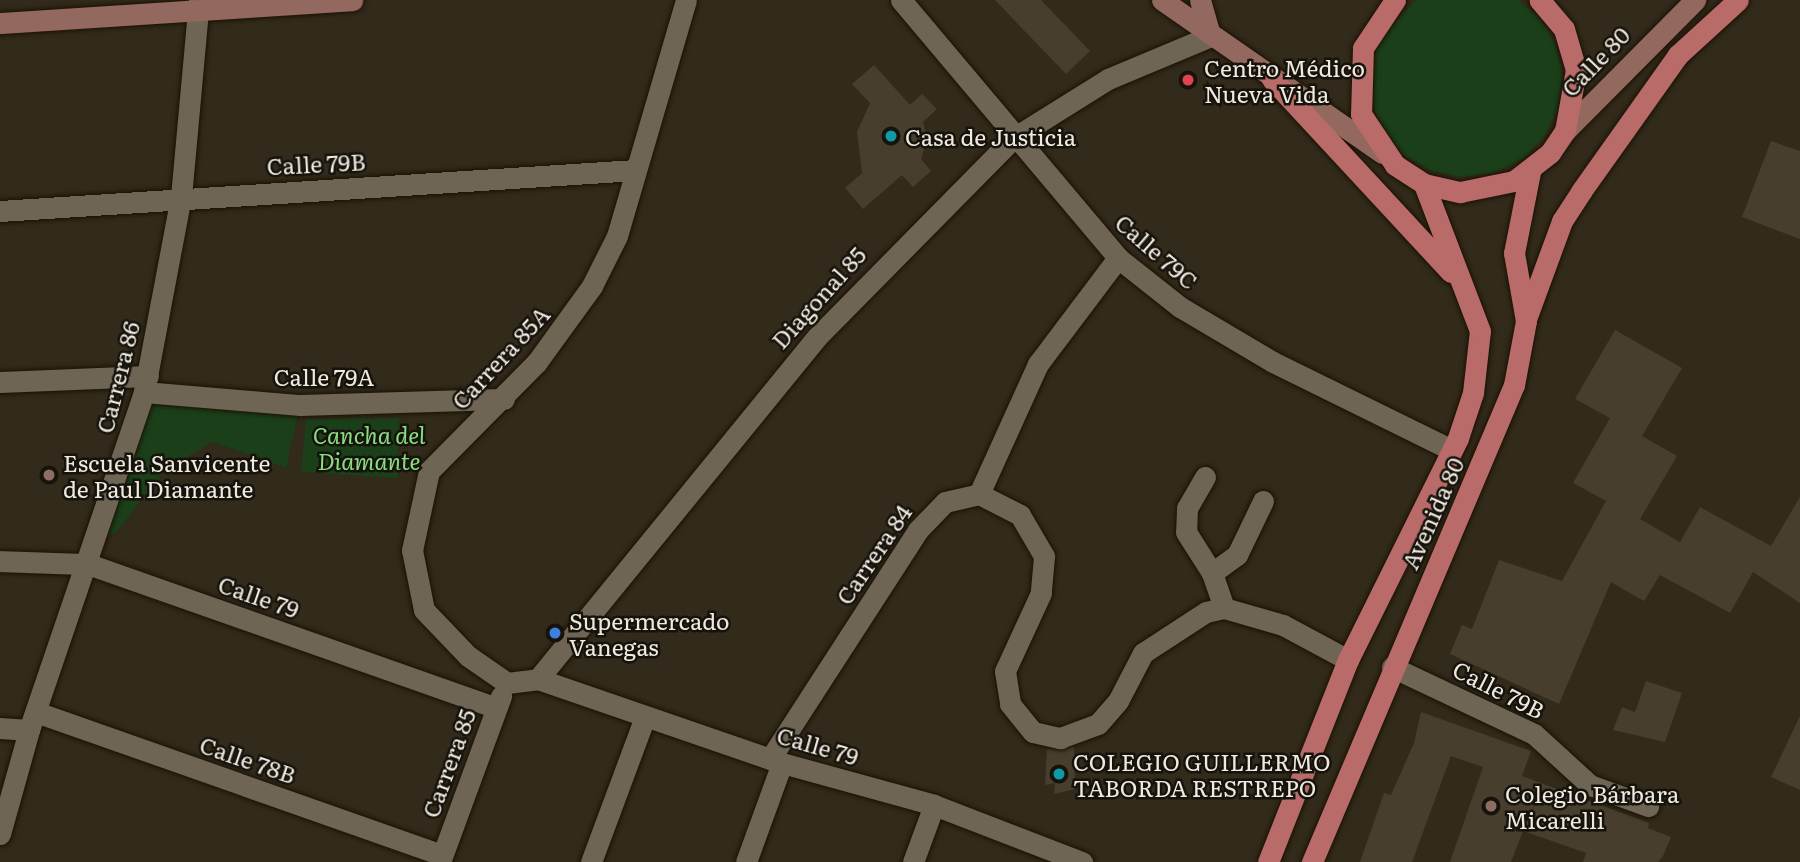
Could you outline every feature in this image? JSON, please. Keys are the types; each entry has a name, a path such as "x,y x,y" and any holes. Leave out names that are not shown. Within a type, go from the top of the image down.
{"main road":[{"path":"1395,0 1372,27 1358,69 1361,114 1382,153 1424,184 1479,191 1530,172 1565,131 1576,70 1564,29 1540,0"},
{"path":"1526,321 1562,221 1581,190 1678,55 1738,0"},
{"path":"1272,79 1462,285"},
{"name":"Avenida 80","path":"1312,862 1392,667 1504,413 1526,321 1514,253 1530,172"},
{"name":"Avenida 80","path":"1268,862 1348,660 1452,450 1472,393 1480,331 1424,184"}],"street":[{"path":"0,23 200,5 352,0"},
{"name":"Carrera 85A","path":"507,682 468,656 424,610 412,550 429,471 504,399 564,331 592,286 617,236 687,0"},
{"name":"Calle 79C","path":"901,0 1012,139 1118,258 1180,307 1273,362 1452,450"},
{"path":"1162,0 1382,153"},
{"path":"1200,0 1211,36"},
{"name":"Calle 80","path":"1565,131 1695,0"},
{"name":"Carrera 86","path":"0,834 32,721 88,564 146,384 181,197 200,5"},
{"name":"Diagonal 85","path":"538,679 817,337 1012,139 1108,79 1211,36"},
{"name":"Calle 79B","path":"0,211 181,197 635,170"},
{"path":"1118,258 1038,364 979,494 1020,515 1044,556 1041,593 1006,671 1008,699 1024,726 1053,737 1092,727 1114,707 1148,648 1198,615 1224,608 1283,625 1348,660"},
{"name":"Calle 79A","path":"0,382 146,384 300,405 504,399"},
{"path":"1205,477 1186,508 1186,532 1212,573 1224,608"},
{"name":"Carrera 84","path":"746,862 776,761 918,530 945,502 979,494"},
{"path":"1212,573 1237,555 1263,501"},
{"name":"Calle 79","path":"0,561 88,564 496,708"},
{"name":"Calle 79B","path":"1392,667 1534,734 1590,785 1648,806"},
{"path":"507,682 538,679"},
{"name":"Calle 79","path":"538,679 776,761 934,806 1082,862"},
{"name":"Carrera 85","path":"441,859 507,682"},
{"path":"591,862 645,717"},
{"name":"Calle 78B","path":"0,728 32,721 441,859"},
{"path":"913,862 934,806"}],"green space":[{"path":"1416,0 1518,0 1540,19 1556,46 1562,77 1558,109 1544,137 1521,160 1492,173 1460,177 1429,170 1402,154 1382,129 1371,100 1370,68 1380,38"},
{"path":"144,392 300,405 286,468 213,442 166,469 116,532 97,540"},
{"name":"Cancha del Diamante","path":"399,418 398,478 301,472 306,419"}],"building":[{"path":"995,0 1041,0 1090,51 1066,74"},
{"name":"Casa de Justicia","path":"874,65 910,105 922,94 937,109 923,122 927,138 921,159 931,171 913,187 902,175 863,209 845,188 862,173 857,132 870,103 852,84"},
{"path":"1771,141 1800,151 1800,239 1742,217"},
{"path":"1615,330 1682,368 1642,436 1677,456 1640,519 1680,542 1700,507 1771,546 1800,497 1800,603 1753,572 1730,613 1660,575 1644,601 1611,582 1559,704 1450,654 1462,625 1472,629 1499,560 1562,581 1606,501 1573,483 1610,418 1575,399"},
{"path":"1646,681 1682,693 1665,742 1613,730 1622,707 1635,712"},
{"name":"Colegio Bárbara Micarelli","path":"1421,712 1531,751 1522,776 1649,823 1648,828 1671,837 1663,856 1658,862 1583,862 1586,853 1523,831 1511,862 1450,862 1483,767 1451,756 1412,862 1360,862 1384,793 1391,795 1414,743"},
{"path":"1800,716 1800,790 1771,777"},
{"name":"COLEGIO GUILLERMO TABORDA RESTREPO","path":"1074,747 1075,789 1054,794 1055,783 1045,785 1047,749"}],"place":[{"name":"Centro Médico Nueva Vida","path":"1188,80"},
{"name":"Casa de Justicia","path":"891,136"},
{"name":"Escuela Sanvicente de Paul Diamante","path":"49,475"},
{"name":"Supermercado Vanegas","path":"555,633"},
{"name":"COLEGIO GUILLERMO TABORDA RESTREPO","path":"1059,774"},
{"name":"Colegio Bárbara Micarelli","path":"1491,806"}]}
